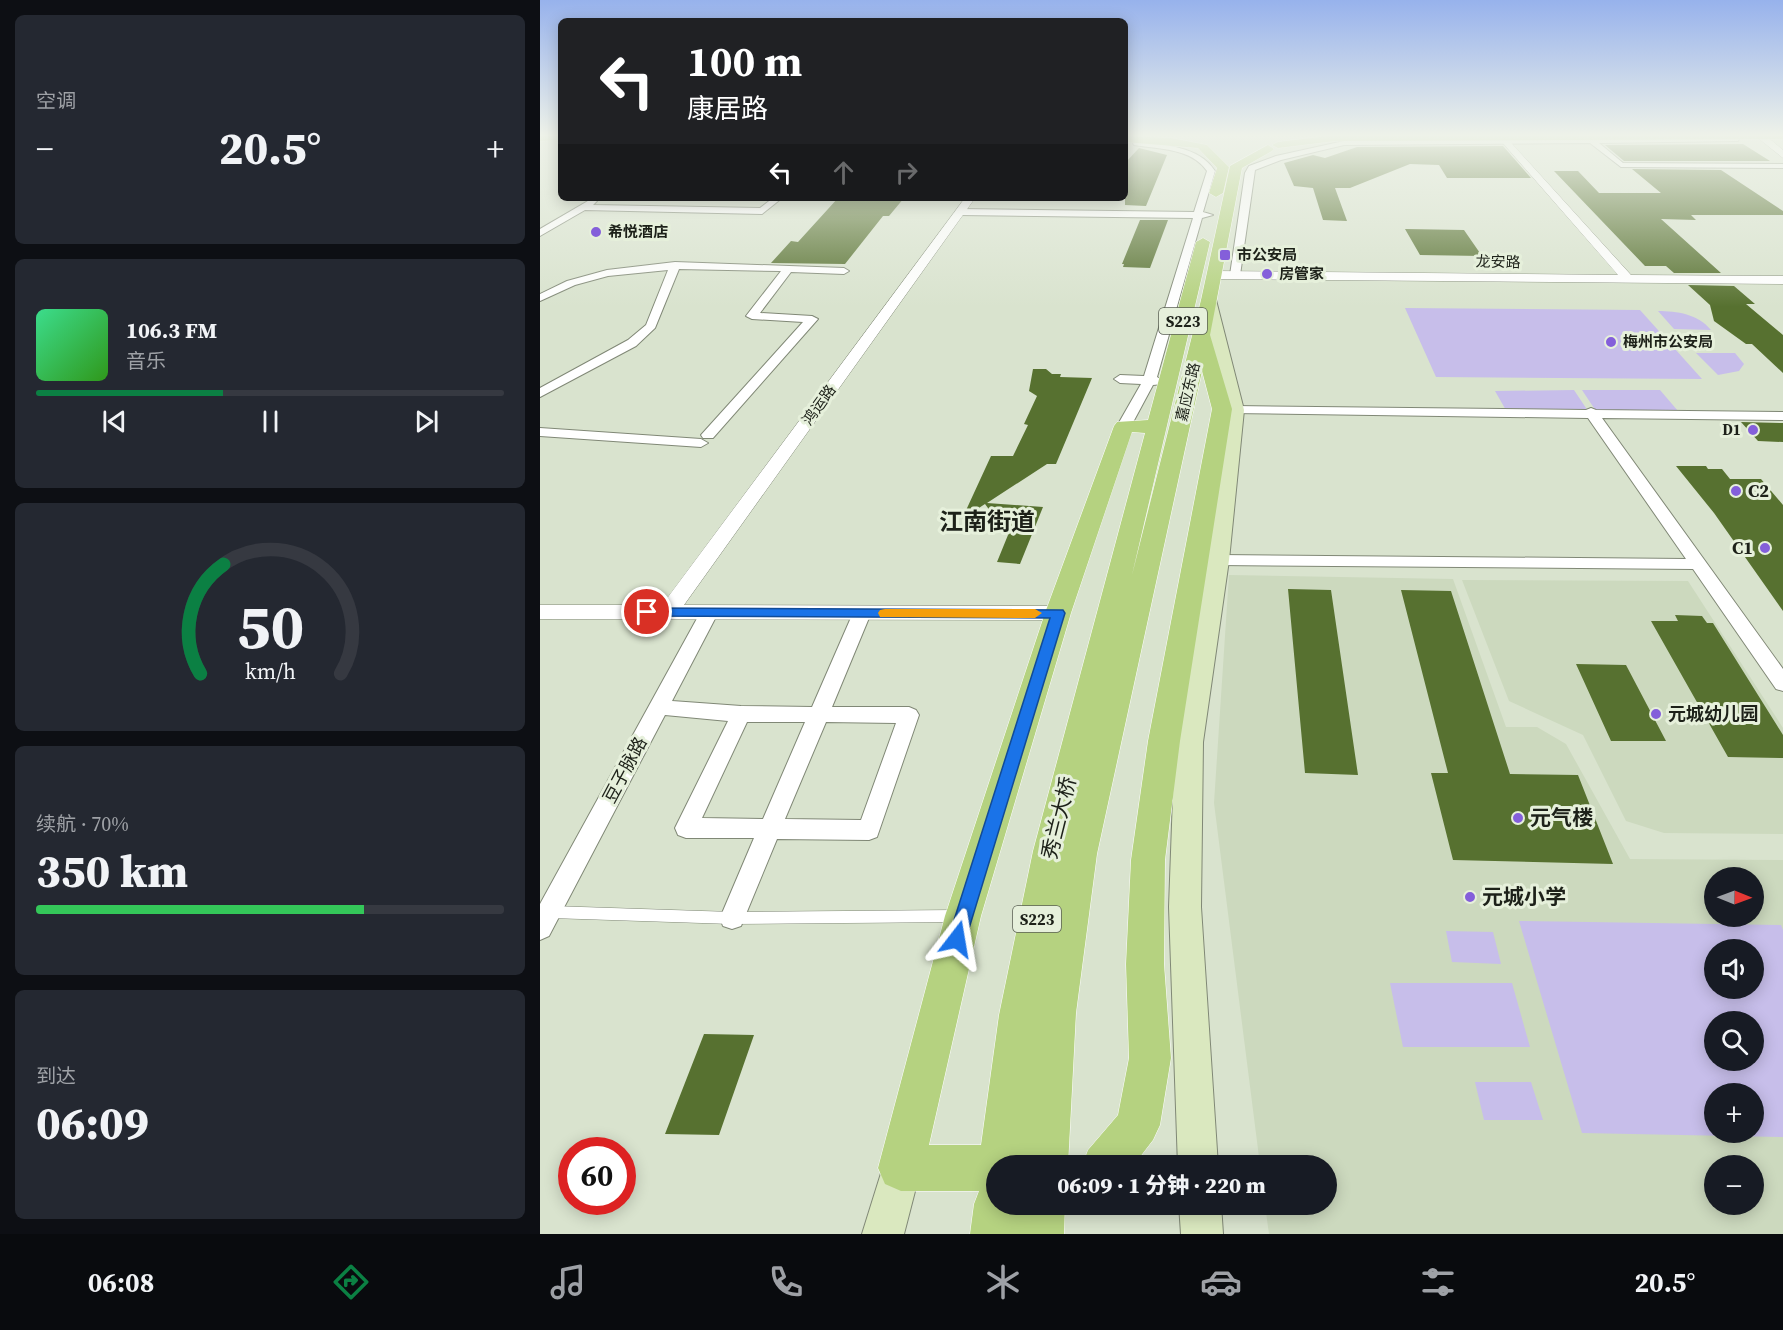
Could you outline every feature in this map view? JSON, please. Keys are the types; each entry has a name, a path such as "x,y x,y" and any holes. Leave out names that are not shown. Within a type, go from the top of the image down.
{"main road":[{"name":"嘉应东路","path":"1156,476 1157,428 1204,215 1213,193"},
{"name":"嘉应东路","path":"1156,476 1179,430 1231,193"},
{"path":"1197,1155 1185,907 1189,742 1218,560 1236,410 1211,288"},
{"path":"1113,1155 1138,1125 1150,1058 1144,964 1148,860 1164,741 1222,409 1201,335"},
{"path":"884,1234 963,916 1058,613 1124,426 1157,428"},
{"path":"1179,430 1201,431 1215,439"},
{"name":"秀兰大桥","path":"1046,1155 1056,1013 1108,678 1156,476"},
{"name":"秀兰大桥","path":"1002,1155 1019,1015 1047,863 1108,678"},
{"path":"901,1168 986,1168"},
{"path":"994,1234 996,1215"},
{"path":"1040,1234 1041,1215"},
{"path":"1201,1215 1202,1234"}],"street":[{"path":"1124,426 1149,381 1204,215 1208,193"},
{"path":"1235,275 1246,193"},
{"path":"1554,193 1629,279"},
{"path":"540,233 592,201"},
{"path":"582,207 762,211 774,201"},
{"name":"鸿运路","path":"668,612 968,201"},
{"path":"960,212 1204,215"},
{"path":"540,393 632,344 645,332 651,326 675,265"},
{"path":"540,298 558,286 591,276 675,265 844,271"},
{"path":"540,432 704,439 812,319 752,316 788,269"},
{"name":"龙安路","path":"1211,288 1235,275 1783,280"},
{"path":"1120,379 1169,381"},
{"path":"1236,410 1591,412 1783,416"},
{"path":"1591,412 1783,684"},
{"path":"1218,560 1699,564"},
{"path":"540,612 1058,613"},
{"name":"豆子脉路","path":"544,920 709,613"},
{"path":"732,918 862,613"},
{"path":"658,707 741,714 909,715 869,830 686,828 741,714"}],"lane":[{"path":"544,920 963,916"}],"shaded area":[{"path":"1405,308 1640,310 1702,379 1436,377"},
{"path":"1658,311 1687,314 1700,320 1711,330 1674,329"},
{"path":"1696,353 1735,353 1744,364 1739,371 1718,375"},
{"path":"1574,390 1588,411 1507,412 1495,391"},
{"path":"1582,390 1660,390 1678,411 1596,411"},
{"name":"元城小学","path":"1229,575 1453,579 1506,727 1537,727 1566,744 1630,859 1783,860 1783,1234 1269,1234 1266,1215 1337,1215 1337,1155 1259,1155 1214,803"},
{"name":"元城幼儿园","path":"1462,580 1688,581 1783,728 1783,834 1664,833 1626,821 1583,735 1509,701"},
{"path":"1519,921 1704,924 1704,927 1781,925 1783,930 1783,1137 1764,1137 1764,1083 1704,1083 1704,1135 1582,1133"},
{"path":"1446,931 1493,932 1501,964 1452,962"},
{"path":"1390,983 1512,983 1530,1047 1403,1047"},
{"path":"1475,1082 1531,1082 1543,1120 1484,1120"}],"building":[{"path":"1128,193 1152,193 1146,206 1125,205 1125,201 1128,201"},
{"path":"1314,193 1337,193 1347,221 1323,220"},
{"path":"1575,193 1755,193 1783,211 1783,215 1691,215 1696,220 1661,219 1721,273 1674,273 1666,266 1645,266"},
{"path":"835,201 902,201 889,216 883,216 845,264 771,263 791,241 798,242"},
{"path":"1140,220 1168,220 1150,268 1123,267 1124,264 1122,264"},
{"path":"1405,229 1464,230 1482,256 1420,255"},
{"path":"1688,285 1734,286 1755,304 1746,304 1783,335 1783,373 1752,344 1746,344 1714,321 1710,305"},
{"path":"1033,369 1046,369 1052,374 1061,374 1060,377 1092,378 1056,464 1047,464 987,503 1043,507 1020,564 997,562 1008,535 985,504 962,519 991,456 1013,456 1028,425 1024,424 1037,396 1029,391"},
{"path":"1741,422 1783,423 1783,442 1758,441"},
{"path":"1676,466 1706,466 1708,469 1722,469 1730,479 1761,479 1783,505 1783,611 1714,513"},
{"path":"1288,589 1331,590 1358,775 1305,773"},
{"path":"1401,590 1451,591 1510,774 1578,775 1613,864 1453,860 1431,773 1448,773"},
{"path":"1675,615 1702,616 1707,623 1713,623 1783,735 1783,758 1728,757 1651,621 1678,621"},
{"path":"1576,664 1626,665 1666,741 1611,741"},
{"path":"704,1034 754,1035 719,1135 665,1134"}],"slow traffic":[{"path":"885,613 1035,613"}],"place":[{"name":"希悦酒店","path":"596,232"},
{"name":"市公安局","path":"1225,255"},
{"name":"房管家","path":"1267,274"},
{"name":"梅州市公安局","path":"1611,342"},
{"name":"D1","path":"1753,430"},
{"name":"C2","path":"1736,491"},
{"name":"C1","path":"1765,548"},
{"name":"元城幼儿园","path":"1656,714"},
{"name":"元气楼","path":"1518,818"},
{"name":"元城小学","path":"1470,897"}],"district":[{"name":"江南街道","path":"987,522"}],"route":[{"path":"647,612 1058,613 957,939"}]}
